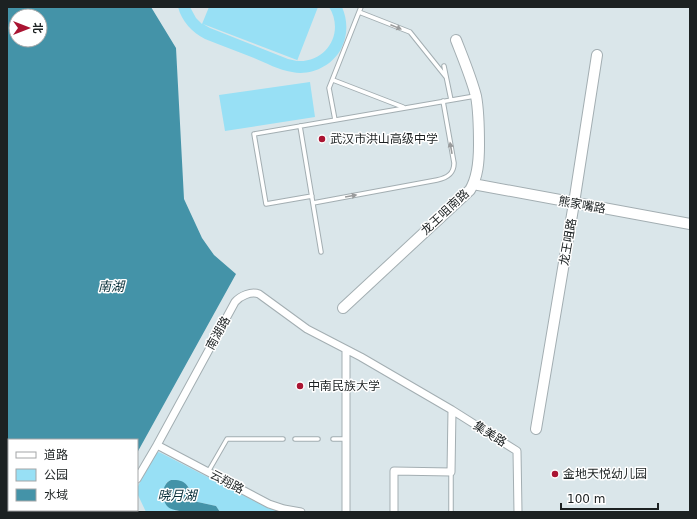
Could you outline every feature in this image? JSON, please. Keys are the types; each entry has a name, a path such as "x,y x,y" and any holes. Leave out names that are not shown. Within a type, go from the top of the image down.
{"street":[{"name":"龙王咀南路","path":"343,308 470,190 473,184 479,159 479,123 476,96 456,40"},
{"name":"龙王咀路","path":"536,429 597,55"},
{"name":"熊家嘴路","path":"473,184 690,224"},
{"name":"南湖路","path":"138,477 235,302 253,292 259,294 307,329 368,361 452,410"},
{"path":"346,350 346,512"},
{"path":"394,512 394,471 451,472 452,410"},
{"name":"集美路","path":"452,410 517,451 518,512"},
{"name":"云翔路","path":"157,445 269,504 284,509 301,512"}],"lane":[{"path":"335,120 329,88 361,7"},
{"path":"359,12 410,32 446,77"},
{"path":"444,66 450,100"},
{"path":"332,80 404,108"},
{"path":"312,196 266,204 254,134 476,96"},
{"path":"313,203 444,179 450,175 453,170 454,163 443,101"},
{"path":"300,126 321,252"},
{"path":"333,439 346,438"},
{"path":"208,472 227,439 283,439"},
{"path":"295,439 318,439"},
{"path":"451,472 451,512"}],"green space":[{"path":"178,7 190,7 196,18 202,24 209,7 318,7 297,61 317,57 325,51 330,44 334,36 335,26 329,7 342,7 346,23 346,33 341,49 327,65 313,71 299,73 277,68 205,39 188,26","holes":["203,24 297,61 288,59 210,28"]},
{"path":"310,82 315,117 225,131 219,95"},
{"path":"158,452 161,453 264,506 282,512 220,512 216,506 193,501 190,490 184,483 171,480 166,483 174,510 182,512 146,512 138,495 138,486 155,454"}],"water":[{"name":"南湖","path":"7,7 151,7 176,48 184,199 202,238 214,255 236,274 138,451 138,439 8,439 7,490"},
{"name":"晓月湖","path":"171,480 184,482 190,491 193,501 216,506 220,512 185,512 168,507 164,500 163,492 168,482"}],"place":[{"name":"武汉市洪山高级中学","path":"322,139"},
{"name":"中南民族大学","path":"300,386"},
{"name":"金地天悦幼儿园","path":"555,474"}]}
